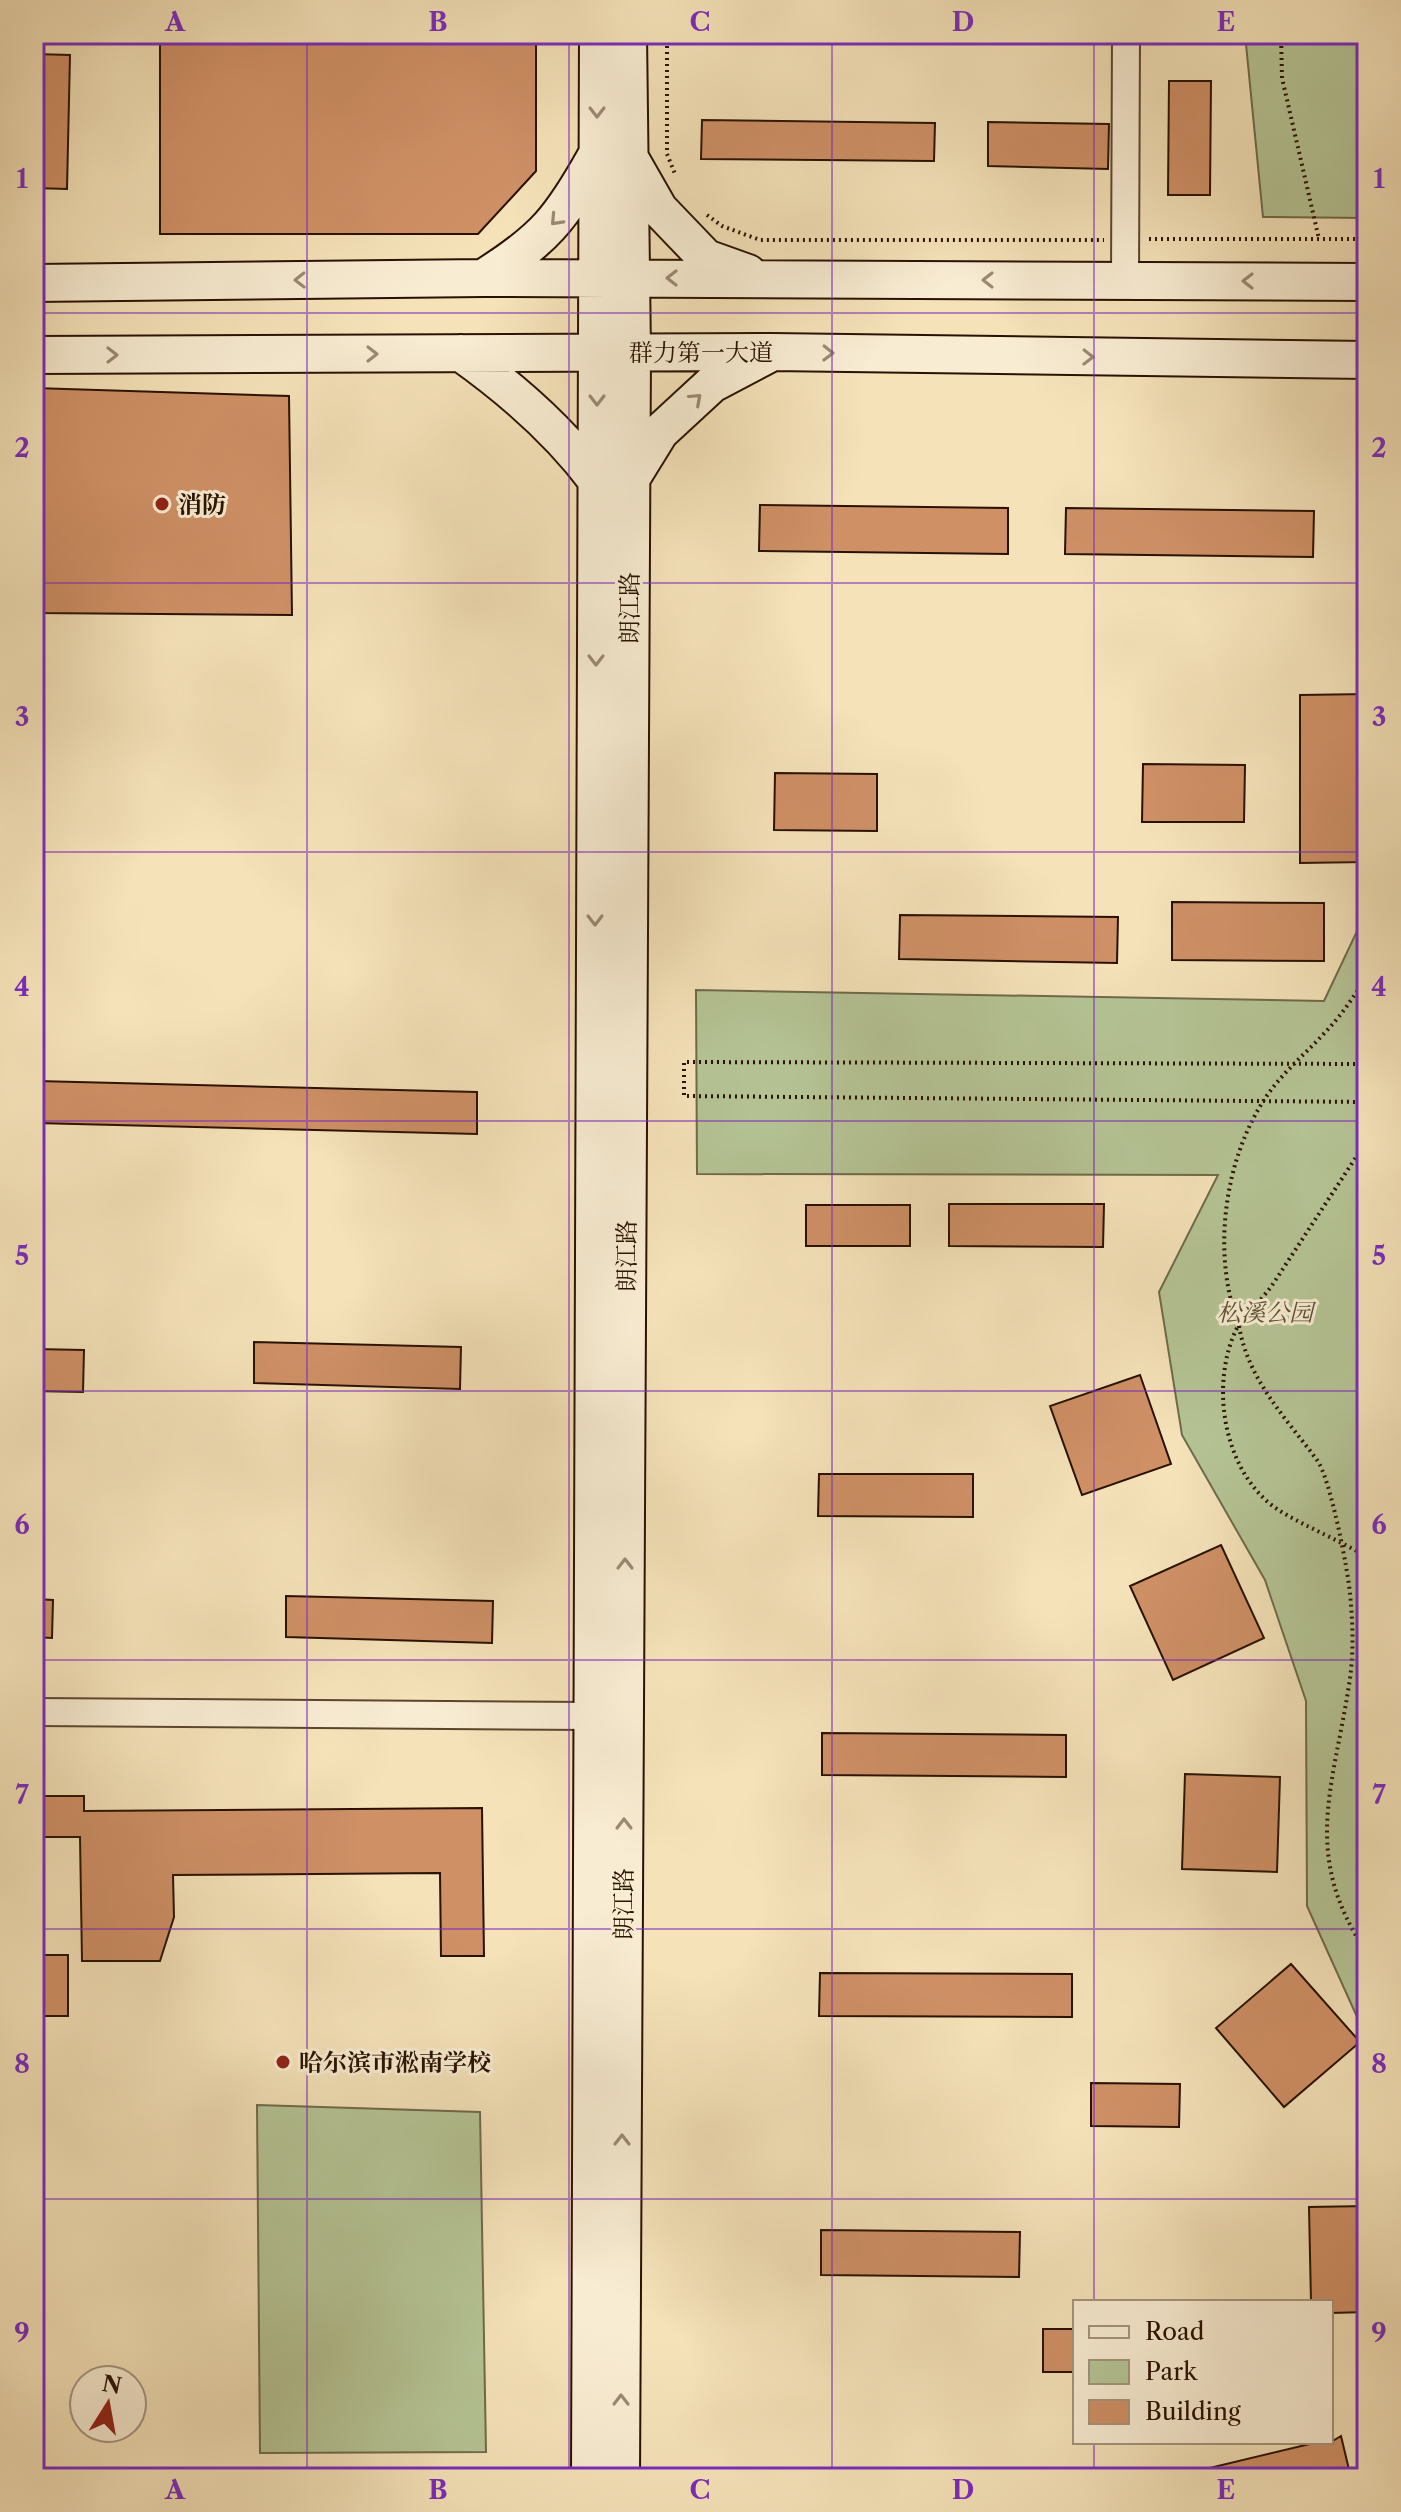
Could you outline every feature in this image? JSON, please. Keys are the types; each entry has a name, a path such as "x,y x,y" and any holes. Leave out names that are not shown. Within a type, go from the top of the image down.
{"main road":[{"name":"朗江路","path":"590,2478 592,1716 615,352 612,154 598,34"},
{"name":"朗江路","path":"612,154 628,34"},
{"path":"483,278 529,249 612,154 706,258 764,279"},
{"path":"34,283 483,278 1367,282"},
{"path":"461,353 503,384 613,481 712,384 772,352"},
{"name":"群力第一大道","path":"34,355 772,352 1350,360"},
{"name":"朗江路","path":"613,481 621,2478"}],"street":[{"path":"1125,280 1126,34"},
{"path":"34,1712 592,1716"}],"path":[{"path":"667,34 667,154 678,183"},
{"path":"1281,34 1282,78 1319,239"},
{"path":"698,208 722,226 760,240 1367,239"},
{"path":"1367,977 1332,1026 1264,1100 1243,1145 1222,1238 1229,1300 1253,1369 1273,1405 1319,1461 1327,1481 1350,1592 1352,1651 1328,1792 1327,1846 1335,1893 1367,1953"},
{"path":"1367,1064 684,1062 684,1096 1367,1102"},
{"path":"1367,1138 1271,1287 1239,1326 1226,1351 1222,1394 1232,1441 1244,1471 1261,1495 1280,1510 1367,1557"},
{"path":"1362,1148 1367,1207"}],"green space":[{"path":"1245,34 1367,34 1367,218 1263,217"},
{"name":"松溪公园","path":"1367,910 1367,2039 1307,1906 1306,1701 1265,1580 1182,1435 1159,1292 1218,1175 697,1174 696,990 1324,1001"},
{"path":"257,2105 480,2112 486,2452 260,2453"}],"building":[{"path":"160,34 536,34 536,171 478,234 160,234"},
{"path":"34,54 70,55 67,189 34,188"},
{"path":"1169,81 1211,81 1210,195 1168,195"},
{"path":"702,120 935,123 934,161 701,159"},
{"path":"988,122 1109,124 1108,169 988,166"},
{"name":"消防","path":"34,388 289,396 292,615 34,613"},
{"path":"760,505 1008,508 1008,554 759,551"},
{"path":"1066,508 1314,511 1313,557 1065,554"},
{"path":"1367,694 1367,862 1300,863 1300,695"},
{"path":"1143,764 1245,765 1244,822 1142,822"},
{"path":"775,773 877,774 877,831 774,830"},
{"path":"1172,902 1324,903 1324,961 1172,960"},
{"path":"900,915 1118,917 1117,963 899,959"},
{"path":"37,1081 477,1092 477,1134 36,1123"},
{"path":"949,1204 1104,1204 1103,1247 949,1246"},
{"path":"806,1205 910,1205 910,1246 806,1246"},
{"path":"254,1342 461,1347 460,1389 254,1383"},
{"path":"34,1349 84,1350 83,1392 34,1391"},
{"path":"1140,1375 1171,1464 1082,1495 1050,1406"},
{"path":"819,1474 973,1474 973,1517 818,1516"},
{"path":"1221,1545 1264,1638 1173,1680 1130,1586"},
{"path":"286,1596 493,1601 492,1643 286,1637"},
{"path":"34,1599 53,1600 52,1638 34,1637"},
{"path":"822,1733 1066,1735 1066,1777 822,1775"},
{"path":"1185,1774 1280,1777 1277,1872 1182,1869"},
{"path":"34,1796 84,1796 84,1811 482,1808 484,1956 441,1956 440,1873 173,1875 174,1917 160,1961 82,1961 80,1837 34,1837"},
{"path":"34,1955 68,1955 68,2016 34,2016"},
{"path":"1291,1964 1360,2042 1284,2107 1216,2028"},
{"path":"820,1973 1072,1974 1072,2017 819,2016"},
{"path":"1091,2083 1180,2084 1179,2127 1091,2126"},
{"path":"1367,2206 1367,2312 1333,2313 1333,2300 1311,2300 1309,2207"},
{"path":"821,2230 1020,2232 1019,2277 821,2275"},
{"path":"1043,2329 1073,2329 1073,2372 1043,2372"},
{"path":"1341,2436 1351,2478 1198,2478 1197,2471 1310,2444 1333,2444"}],"waterway":[{"path":"1362,34 1367,50"}],"place":[{"name":"消防","path":"162,504"},
{"name":"哈尔滨市淞南学校","path":"283,2062"}]}
